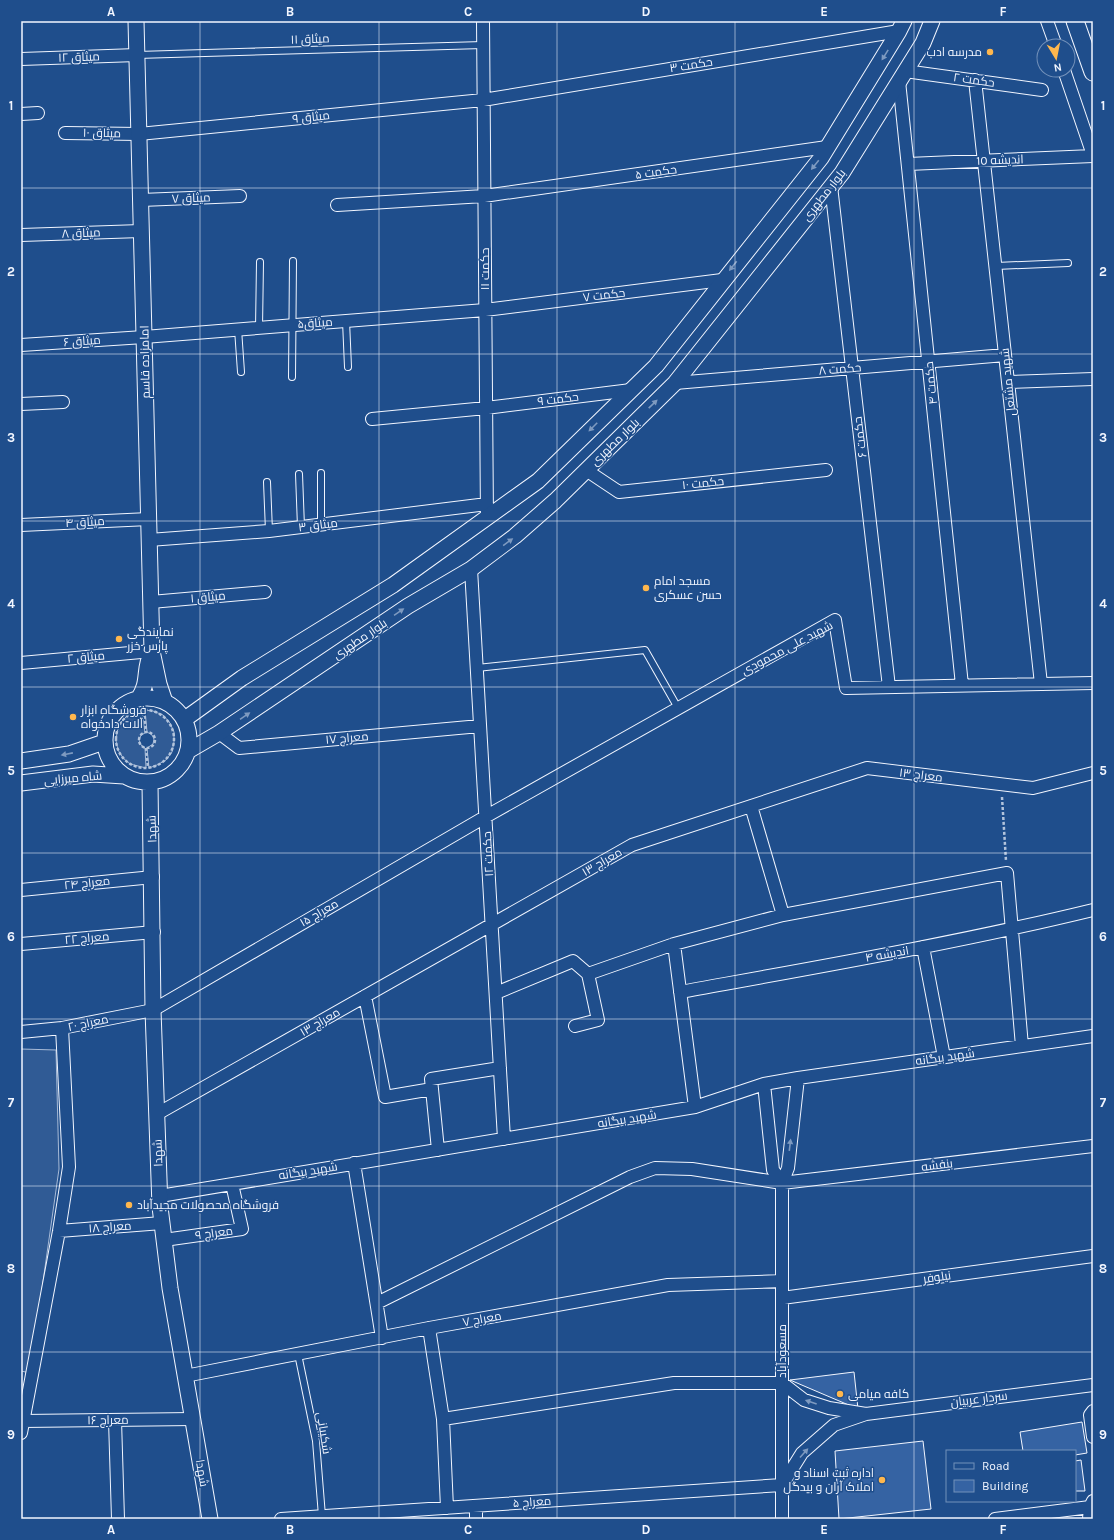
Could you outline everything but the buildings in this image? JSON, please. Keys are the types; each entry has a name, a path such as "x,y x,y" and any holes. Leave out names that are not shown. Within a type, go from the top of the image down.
{"main road":[{"path":"1075,21 1093,72"}],"street":[{"name":"امامزاده قاسم","path":"136,21 152,651 159,684 165,702"},
{"name":"حکمت ۱۱","path":"483,21 487,511"},
{"name":"بلوار مطهری","path":"188,751 219,733 408,606 471,569 516,536 675,383 842,173 923,43 932,21"},
{"path":"1047,21 1053,38"},
{"path":"185,720 242,678 393,585 487,511 538,481 656,366 722,280 821,158 902,26"},
{"name":"حکمت ۳","path":"483,100 902,26"},
{"name":"میثاق ۱۲","path":"21,59 137,55"},
{"name":"حکمت ۲","path":"902,76 975,80 1042,90"},
{"name":"حکمت ۴","path":"902,76 908,164 962,685"},
{"path":"1067,78 1093,156"},
{"name":"شهید مشتعل","path":"975,80 1041,684"},
{"name":"میثاق ۹","path":"139,134 483,100"},
{"path":"21,114 38,113"},
{"name":"میثاق ۱۰","path":"65,133 139,134"},
{"name":"حکمت ۵","path":"337,205 484,196 827,147"},
{"name":"اندیشه 10","path":"908,164 1093,156"},
{"name":"حکمت ۶","path":"831,186 888,687"},
{"name":"میثاق ۷","path":"141,200 240,196"},
{"name":"میثاق ۸","path":"21,235 141,232"},
{"name":"حکمت ۷","path":"485,310 722,280"},
{"name":"میثاق۵","path":"144,337 485,310"},
{"name":"میثاق ۶","path":"21,345 144,337"},
{"name":"حکمت ۸","path":"675,383 1005,356"},
{"path":"1008,382 1093,379"},
{"name":"حکمت ۹","path":"372,419 486,408 631,390"},
{"path":"21,404 63,402"},
{"path":"612,409 630,427"},
{"name":"حکمت ۱۰","path":"586,470 619,492 826,470"},
{"name":"میثاق ۳","path":"149,540 269,531 321,524 487,511"},
{"name":"میثاق ۴","path":"21,525 149,519"},
{"name":"حکمت ۱۲","path":"471,569 504,1139"},
{"name":"میثاق ۱","path":"151,602 265,592"},
{"name":"شهید علی محمودی","path":"485,817 835,620 846,688 1093,683"},
{"path":"141,704 146,685 147,662 152,651"},
{"name":"میثاق ۲","path":"21,663 152,651"},
{"path":"124,776 114,767 107,755 104,742 106,727 113,714 124,704 141,704 152,698 165,702 176,709 185,720 190,741 185,760 171,775 161,780 149,775"},
{"name":"معراج ۱۷","path":"219,733 239,748 480,726"},
{"name":"شاه میرزایی","path":"21,761 69,754 104,742"},
{"name":"معراج ۱۳","path":"157,1114 632,845 868,768 1033,788 1093,773"},
{"name":"شاه میرزایی","path":"21,783 93,774 124,776 137,782 149,775"},
{"name":"شهدا","path":"149,775 153,877 154,1010 157,1114 162,1223 185,1376 210,1519"},
{"path":"751,806 783,915"},
{"name":"معراج ۱۵","path":"154,1010 485,817"},
{"path":"588,974 674,944 783,915 1007,873 1022,1046"},
{"name":"معراج ۲۴","path":"21,890 153,877"},
{"name":"اندیشه ۴","path":"680,992 923,948 1093,910"},
{"name":"معراج ۲۲","path":"21,944 154,932"},
{"path":"674,944 695,1107"},
{"path":"923,948 944,1057"},
{"path":"496,993 573,961 588,974 598,1020 575,1026"},
{"path":"365,996 385,1097 432,1089"},
{"name":"معراج ۲۰","path":"21,1032 62,1028 154,1010"},
{"path":"21,1433 59,1230 69,1167 62,1028"},
{"name":"شهید بیگانه","path":"160,1196 695,1107 764,1084 798,1078 1093,1036"},
{"path":"438,1150 431,1078 500,1068"},
{"name":"مسعودآباد","path":"782,1519 782,1183 788,1168 798,1078"},
{"name":"مسعودآباد","path":"764,1084 773,1170 782,1183"},
{"name":"بنفشه","path":"377,1303 630,1176 655,1168 692,1169 782,1183 1093,1146"},
{"path":"354,1164 382,1338"},
{"name":"معراج ۹","path":"164,1240 242,1229 232,1184"},
{"name":"معراج ۱۸","path":"59,1230 162,1223"},
{"name":"نیلوفر","path":"782,1298 1093,1256"},
{"name":"معراج ۷","path":"185,1376 428,1328 668,1285 782,1281"},
{"path":"428,1328 443,1419 447,1508"},
{"path":"443,1419 674,1383 782,1383 804,1400 829,1408 866,1414"},
{"name":"سردار عربیان","path":"866,1414 1093,1385"},
{"path":"1093,1411 1090,1415 1093,1437"},
{"path":"782,1485 802,1453 834,1425 866,1414"},
{"name":"معراج ۱۶","path":"23,1421 193,1419"},
{"path":"115,1420 118,1519"},
{"name":"معراج ۵","path":"281,1519 782,1485"},
{"path":"476,1506 476,1519"},
{"path":"995,1519 1091,1509"}],"lane":[{"name":"میثاق ۱۱","path":"137,55 483,45"},
{"path":"292,377 293,261"},
{"path":"259,328 260,262"},
{"path":"996,266 1068,263"},
{"path":"346,321 348,367"},
{"path":"238,329 241,372"},
{"path":"299,474 301,527"},
{"path":"321,474 321,524"},
{"path":"267,482 269,531"},
{"path":"477,668 645,650 678,708"},
{"name":"شکیبانی","path":"298,1354 316,1441 322,1516"}],"path":[{"path":"141,704 146,732"},
{"path":"141,704 162,715 170,723 174,737 172,752 166,760 158,765 149,775"},
{"path":"141,704 120,723 116,741 118,750 130,764 138,767 149,775"},
{"path":"146,732 141,735 139,740 141,745 146,748"},
{"path":"146,732 150,733 154,739 152,746 146,748"},
{"path":"146,748 149,775"},
{"path":"1002,784 1007,873"}],"shaded area":[{"path":"142,710 145,733 141,735 139,740 141,745 145,748 146,768 130,764 123,758 118,750 116,741 120,723 127,716"},
{"path":"145,710 163,715 170,723 174,732 172,752 166,760 149,768 147,748 153,744 154,739 152,735 147,732"},
{"path":"21,1049 56,1050 59,1169 30,1373 21,1371"}],"place":[{"name":"مدرسه ادب","path":"990,52"},
{"name":"مسجد امام حسن عسکری","path":"646,588"},
{"name":"نمایندگی پارس خزر","path":"119,639"},
{"name":"فروشگاه ابزار آلات دادخواه","path":"73,717"},
{"name":"فروشگاه محصولات مجیدآباد","path":"129,1205"},
{"name":"کافه میامی","path":"840,1394"},
{"name":"اداره ثبت اسناد و املاک آران و بیدگل","path":"882,1480"}]}
